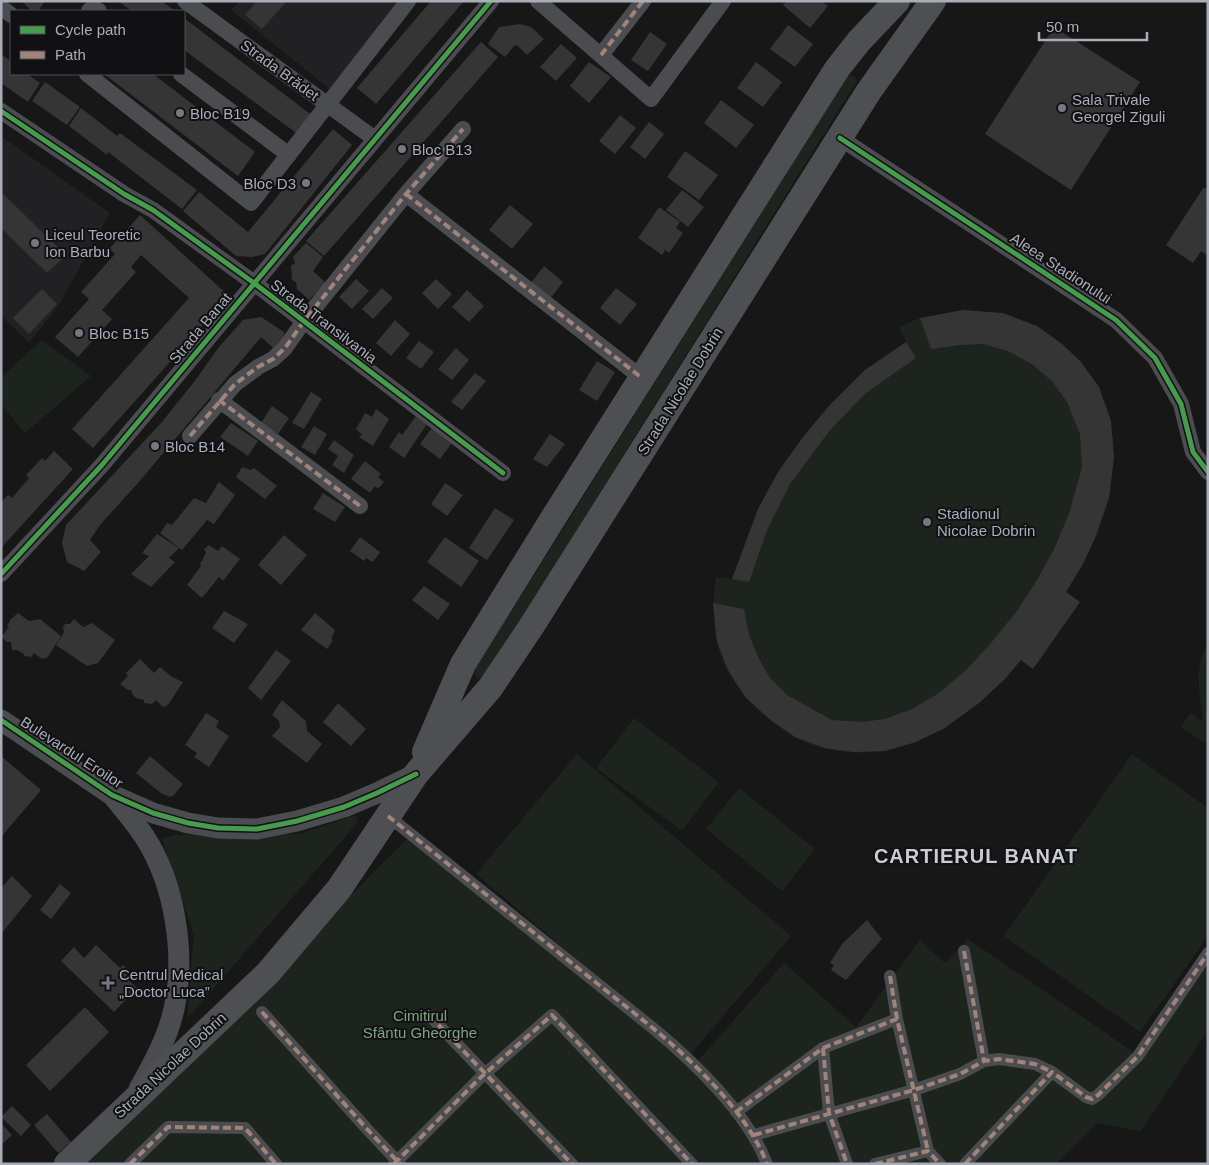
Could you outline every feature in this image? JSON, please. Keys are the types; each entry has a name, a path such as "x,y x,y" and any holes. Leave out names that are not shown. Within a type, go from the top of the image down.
{"main road":[{"name":"Strada Nicolae Dobrin","path":"416,774 463,664 837,69 858,41 897,1"},
{"name":"Strada Nicolae Dobrin","path":"67,1164 133,1099 268,973 339,889 416,774 490,688 532,627 869,91 933,1"},
{"path":"837,69 856,65 863,68 869,82 869,91"},
{"path":"463,664 467,680 478,688 490,688"}],"street":[{"name":"Strada Brădet","path":"185,1 375,139"},
{"path":"88,75 251,203 408,1"},
{"name":"Strada Banat","path":"1,574 102,465 491,1"},
{"path":"538,1 651,99 723,1"},
{"path":"601,55 642,1"},
{"path":"182,75 289,155"},
{"name":"Strada Transilvania","path":"1,111 124,194 154,210 254,283 503,474"},
{"path":"190,436 219,400 235,384 258,367 273,359 285,348 304,321 406,194 463,129"},
{"name":"Aleea Stadionului","path":"840,138 1116,320 1155,358 1181,404 1193,452 1208,472"},
{"path":"406,194 642,378"},
{"path":"219,400 360,506"},
{"name":"Bulevardul Eroilor","path":"1,720 112,795 154,813 188,823 218,828 256,829 297,821 377,793 416,774"},
{"name":"Bulevardul Eroilor","path":"112,795 145,836 167,886 177,930 179,965 174,1009 159,1054 133,1099"},
{"path":"388,816 695,1064 754,1136 767,1164"},
{"path":"964,952 984,1061"},
{"path":"754,1136 914,1090 960,1074 984,1061 999,1059 1035,1064 1052,1072 1086,1098 1092,1099 1138,1056 1208,953"},
{"path":"890,976 897,1019 928,1151 940,1164"},
{"path":"262,1012 397,1163 486,1073 552,1015 692,1164"},
{"path":"430,1016 572,1164"},
{"path":"736,1112 823,1048 897,1019"},
{"path":"823,1048 829,1113 847,1164"},
{"path":"965,1164 1052,1072"},
{"path":"130,1164 168,1127 245,1128 276,1164"},
{"path":"875,1164 928,1151"}],"shaded area":[{"path":"240,1 400,1 330,89 231,10"},
{"path":"1,136 110,213 59,305 29,343 1,316"}],"green space":[{"path":"850,75 854,76 857,80 855,84 485,677 477,678 474,673 475,669"},
{"name":"Stadionul Nicolae Dobrin","path":"963,310 1037,326 1062,344 1080,361 1099,387 1111,421 1114,457 1109,498 1066,592 1080,602 1033,669 1020,660 995,687 967,712 936,732 920,740 886,751 850,752 815,746 782,729 757,709 736,684 728,671 721,657 714,626 716,577 732,579 758,509 778,472 803,437 828,407 865,370 906,342 899,327 920,318"},
{"path":"42,340 91,376 25,433 1,404 1,377"},
{"path":"1208,643 1208,745 1181,727 1190,713 1203,722 1199,692 1199,671 1200,661"},
{"path":"634,718 719,782 682,831 596,768"},
{"path":"577,754 791,936 690,1055 476,874"},
{"path":"1132,754 1208,808 1208,936 1140,1032 1004,936"},
{"path":"739,788 815,849 782,891 706,829"},
{"path":"355,815 358,822 187,1019 194,935 162,839 173,835 300,834"},
{"name":"Cimitirul Sfântu Gheorghe","path":"408,838 697,1062 784,963 856,1027 920,940 945,963 968,939 1135,1053 1208,946 1208,1030 1141,1131 1097,1123 1056,1164 82,1164"}],"building":[{"path":"21,1 45,1 39,10 31,10"},
{"path":"118,1 162,1 174,10 131,10"},
{"path":"257,1 287,1 262,29 245,15"},
{"path":"431,1 464,1 376,104 357,88"},
{"path":"786,1 822,1 828,6 810,28 783,5"},
{"path":"185,19 313,116 299,135 185,51"},
{"path":"520,24 531,27 544,39 527,55 517,45 505,57 488,44 499,27"},
{"path":"788,25 813,44 795,67 770,49"},
{"name":"Sala Trivale Georgel Ziguli","path":"1054,27 1140,82 1071,190 985,134"},
{"path":"650,32 667,44 648,71 631,60"},
{"name":"Bloc B13","path":"481,42 498,57 324,256 306,241"},
{"path":"561,44 577,58 556,81 540,67"},
{"path":"1,54 10,61 10,75 28,75 40,83 28,102 1,83"},
{"path":"589,62 611,77 589,103 570,86"},
{"path":"756,62 782,82 763,107 737,88"},
{"name":"Bloc B19","path":"105,75 154,75 255,152 238,176"},
{"path":"45,82 80,107 67,125 32,101"},
{"path":"721,100 754,125 736,148 704,123"},
{"path":"81,108 117,136 120,133 197,190 182,209 108,152 107,155 69,126"},
{"path":"620,115 636,128 615,154 599,141"},
{"path":"649,122 664,134 645,159 630,147"},
{"path":"333,129 352,145 265,254 252,257 236,256 183,211 199,192 248,232"},
{"path":"685,151 718,175 699,200 667,177"},
{"path":"1204,187 1208,190 1208,213 1206,216 1208,217 1208,256 1201,251 1193,263 1166,245"},
{"path":"682,190 704,207 688,227 666,210"},
{"name":"Liceul Teoretic Ion Barbu","path":"1,192 66,255 47,273 3,230 1,231"},
{"path":"510,205 533,224 512,249 489,230"},
{"path":"659,207 680,222 676,228 683,233 669,253 665,250 662,255 638,238"},
{"name":"Bloc B15","path":"140,215 229,296 93,448 72,429 189,298 141,255 131,267 136,272 102,310 112,319 78,357 55,337 89,299 81,292 115,254 109,249"},
{"path":"306,243 323,257 313,271 326,283 309,300 297,289 296,282 292,280 291,265 295,264 293,257"},
{"path":"544,266 563,282 550,299 530,284"},
{"path":"356,279 369,291 352,309 339,297"},
{"path":"436,279 452,294 438,309 422,293"},
{"path":"382,288 393,298 373,319 362,309"},
{"path":"616,288 637,304 620,325 600,308"},
{"path":"42,289 57,304 29,334 13,318"},
{"path":"467,290 484,306 469,322 452,307"},
{"path":"963,310 1003,313 1037,326 1062,344 1080,361 1099,387 1111,421 1114,457 1109,498 1096,536 1083,564 1066,592 1080,602 1033,669 1021,660 1005,679 979,703 945,728 916,742 885,751 854,752 825,748 795,737 771,720 746,698 728,670 717,642 713,603 744,609 749,635 758,657 770,678 787,695 832,720 861,722 885,719 912,709 939,693 966,670 991,643 1017,611 1037,580 1054,549 1069,514 1082,467 1080,434 1067,402 1052,381 1032,364 1008,351 983,344 931,349 920,318"},
{"name":"Bloc B14","path":"261,317 284,332 285,339 273,348 261,337 138,483 100,525 90,540 101,552 84,571 67,562 62,543 66,525 161,423 219,347 243,320"},
{"path":"395,320 410,334 391,356 376,343"},
{"path":"419,341 434,352 421,369 406,358"},
{"path":"906,342 916,358 867,392 830,430 790,484 767,530 749,582 732,579 758,509 778,472 803,437 828,407 865,370"},
{"path":"456,348 469,360 452,380 438,369"},
{"path":"597,361 615,372 597,401 579,390"},
{"path":"475,373 486,381 462,410 451,402"},
{"path":"311,392 322,399 304,429 292,423"},
{"path":"272,406 289,418 278,434 261,423"},
{"path":"376,409 389,419 373,446 359,437 362,435 356,429 365,413 372,417"},
{"path":"416,416 427,424 404,458 389,447 399,432 402,435"},
{"path":"231,423 258,441 248,456 220,437"},
{"path":"314,426 327,434 315,455 301,447"},
{"path":"432,428 452,443 440,459 420,444"},
{"path":"550,434 565,444 547,467 533,459"},
{"path":"334,440 354,455 344,473 332,465 338,456 328,449"},
{"path":"54,451 73,469 1,548 1,502 8,495 12,498 29,478 26,475 42,458 45,461"},
{"path":"365,461 381,474 378,477 384,482 378,489 375,486 370,493 351,479"},
{"path":"242,467 251,470 254,468 277,486 265,499 236,477"},
{"path":"219,482 235,495 214,524 207,520 182,550 160,533 167,523 172,525 194,498 206,503"},
{"path":"445,483 463,495 447,516 431,504"},
{"path":"323,493 345,507 335,522 313,509"},
{"path":"495,508 514,520 487,560 469,548"},
{"path":"157,534 179,548 169,558 175,562 151,587 131,574 149,556 142,553"},
{"path":"284,535 307,555 281,585 258,565"},
{"path":"360,537 380,552 373,562 366,558 364,561 350,551"},
{"path":"445,537 479,561 461,587 427,562"},
{"path":"209,545 218,551 222,546 240,559 223,581 219,577 202,598 187,585 201,566 200,564 206,553 204,549"},
{"path":"424,586 450,604 438,620 412,600"},
{"path":"224,611 248,624 234,643 212,628"},
{"path":"18,613 29,621 40,619 61,636 47,658 42,659 34,653 31,657 24,656 24,654 17,650 12,650 11,642 7,642 1,637 9,627 7,626 11,619"},
{"path":"315,613 335,630 332,642 327,649 301,630"},
{"path":"74,619 83,627 92,623 115,640 98,663 87,666 56,645 64,632 65,624 70,624"},
{"path":"276,650 291,661 261,700 248,688"},
{"path":"140,659 154,673 160,667 172,677 183,682 168,705 163,707 156,700 152,704 144,703 144,700 136,698 131,690 120,684 128,676 126,673"},
{"path":"282,700 306,721 307,731 322,744 307,763 272,736 280,727 279,721 272,715"},
{"path":"338,703 366,729 351,746 323,722"},
{"path":"206,713 219,721 216,727 229,736 209,767 194,757 197,753 185,745"},
{"path":"1,756 41,790 1,837"},
{"path":"150,756 183,784 174,795 170,797 161,793 136,773"},
{"path":"12,876 32,896 1,934 1,888"},
{"path":"60,884 71,893 51,919 40,910"},
{"path":"867,920 882,939 846,980 831,970 834,965 830,963 842,944"},
{"name":"Centrul Medical „Doctor Luca”","path":"96,945 120,968 123,965 131,972 126,978 137,988 114,1012 61,961 74,947 84,958"},
{"path":"85,1007 109,1032 50,1091 26,1065"},
{"path":"12,1106 31,1125 21,1136 1,1117"},
{"path":"47,1114 71,1142 58,1153 34,1125"},
{"path":"1,1123 12,1135 1,1145"}],"marked path":[{"path":"601,55 643,1"},
{"path":"190,436 235,384 258,367 273,359 285,348 304,321 406,194 463,129"},
{"path":"406,194 642,378"},
{"path":"219,400 360,506"},
{"path":"388,816 654,1029 686,1057 734,1108 759,1145 767,1164"},
{"path":"964,951 984,1061"},
{"path":"965,1164 1052,1072 1086,1097 1092,1099 1098,1095 1138,1056 1208,953"},
{"path":"890,976 897,1019 928,1151"},
{"path":"262,1012 400,1164"},
{"path":"394,1164 480,1078 552,1015 692,1164"},
{"path":"430,1016 572,1164"},
{"path":"736,1112 823,1048 897,1019"},
{"path":"823,1048 829,1113 847,1164"},
{"path":"754,1135 914,1090 960,1074 984,1061 999,1059 1035,1064 1052,1072"},
{"path":"130,1164 168,1127 245,1128 276,1164"},
{"path":"875,1164 928,1151 940,1164"}],"cycle path":[{"path":"1,574 102,465 491,1"},
{"path":"1,111 124,194 153,210 254,283 503,473"},
{"path":"840,138 1116,320 1155,358 1181,404 1193,452 1208,472"},
{"path":"1,720 112,795 153,813 188,823 218,828 257,829 297,821 344,807 416,774"}],"place":[{"name":"Sala Trivale Georgel Ziguli","path":"1062,108"},
{"name":"Bloc B19","path":"180,113"},
{"name":"Bloc B13","path":"402,149"},
{"name":"Bloc D3","path":"306,183"},
{"name":"Liceul Teoretic Ion Barbu","path":"35,243"},
{"name":"Bloc B15","path":"79,333"},
{"name":"Bloc B14","path":"155,446"},
{"name":"Stadionul Nicolae Dobrin","path":"927,522"},
{"name":"Centrul Medical „Doctor Luca”","path":"108,983"}],"district":[{"name":"CARTIERUL BANAT","path":"976,856"}]}
